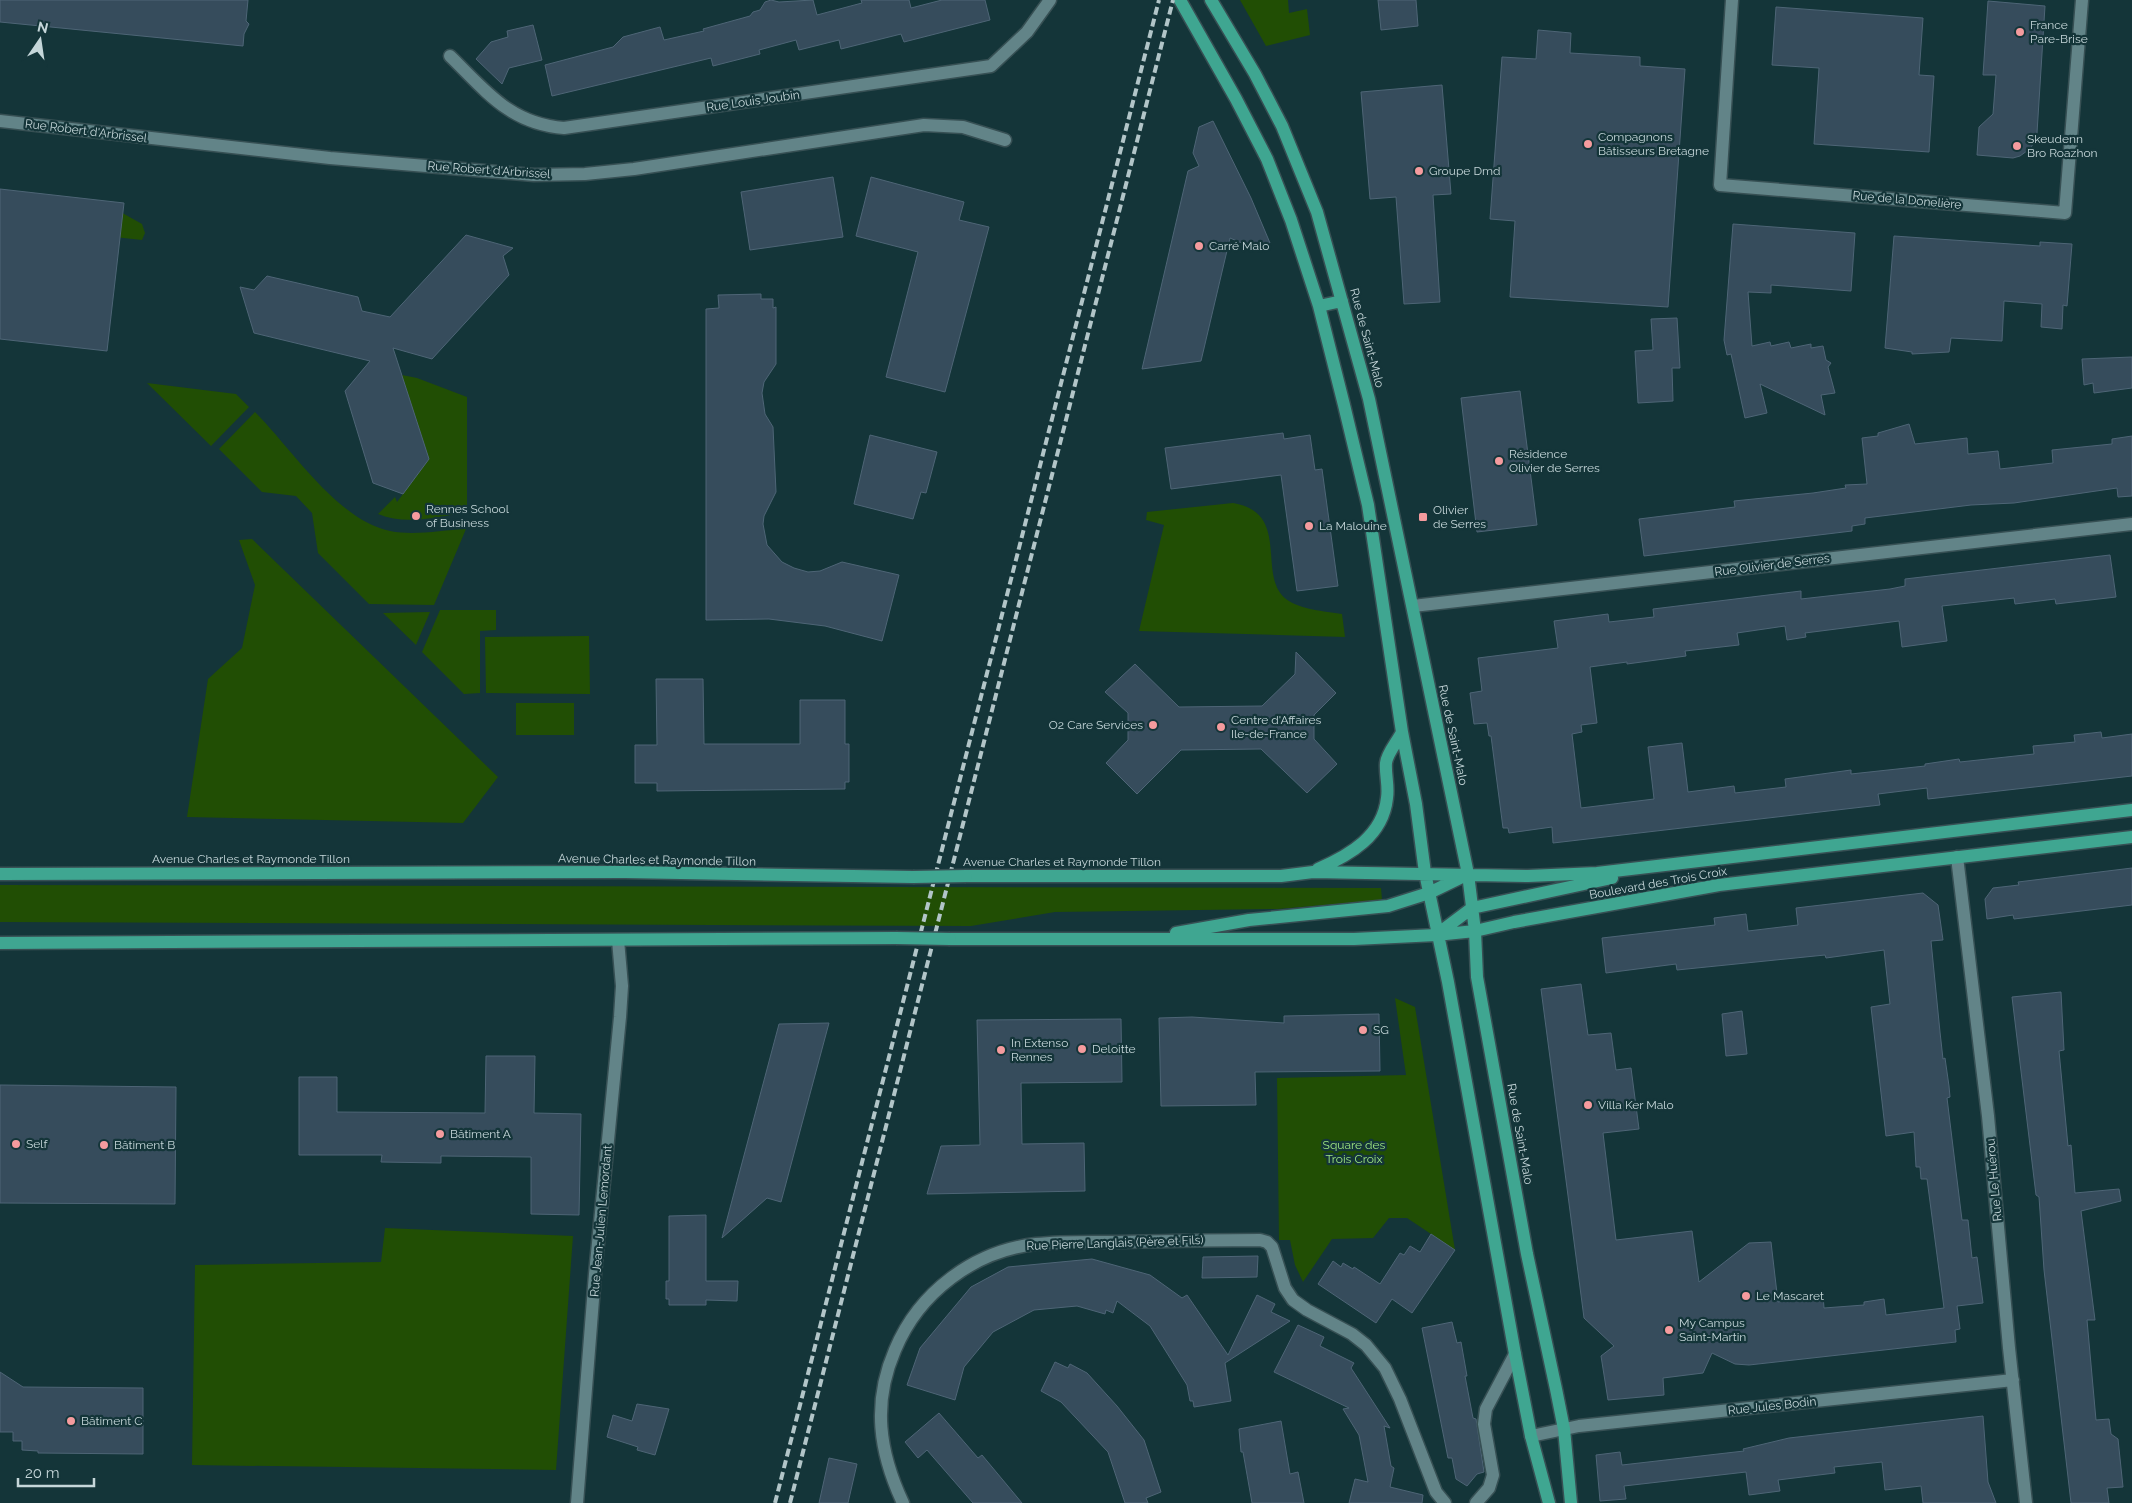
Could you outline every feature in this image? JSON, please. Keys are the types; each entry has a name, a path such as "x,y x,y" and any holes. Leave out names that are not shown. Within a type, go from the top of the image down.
{"main road":[{"path":"1180,0 1267,159 1291,220 1319,306 1368,504 1402,732 1416,804 1428,893 1448,982 1531,1436 1549,1503"},
{"name":"Rue de Saint-Malo","path":"1212,2 1255,74 1282,126 1317,212 1369,399 1468,874 1475,931 1477,977 1527,1254 1564,1429 1571,1503"},
{"path":"1319,306 1342,301"},
{"name":"Avenue Charles et Raymonde Tillon","path":"1313,872 1344,858 1361,846 1375,830 1382,816 1388,796 1386,761 1402,732"},
{"name":"Boulevard des Trois Croix","path":"1468,874 1528,876 1588,873 2132,810"},
{"name":"Boulevard des Trois Croix","path":"1436,935 1475,931 1514,922 1719,885 2132,837"},
{"name":"Boulevard des Trois Croix","path":"1436,935 1472,908 1670,864"},
{"name":"Avenue Charles et Raymonde Tillon","path":"0,874 625,872 913,877 1280,876 1313,872 1468,874"},
{"path":"1145,939 1249,920 1388,906 1428,893 1468,874"},
{"path":"0,943 896,938 1372,939 1436,935"}],"street":[{"name":"Rue Louis Joubin","path":"450,56 510,112 545,127 564,128 991,66 1027,32 1050,0"},
{"name":"Rue de la Donelière","path":"1732,0 1720,185 2065,213 2082,0"},
{"name":"Rue Robert d'Arbrissel","path":"0,121 300,155 534,175 585,174 634,169 924,125 963,127 1005,140"},
{"name":"Rue Olivier de Serres","path":"1413,606 2132,524"},
{"name":"Rue Le Huérou","path":"1957,857 1988,1116 2026,1503"},
{"name":"Rue Jean-Julien Lemordant","path":"578,1503 597,1256 622,986 618,940"},
{"name":"Rue Pierre Langlais (Père et Fils)","path":"902,1503 890,1476 884,1453 881,1413 885,1378 898,1342 909,1322 923,1303 961,1271 998,1252 1037,1244 1260,1240 1272,1246 1285,1288 1293,1300 1359,1339 1377,1356 1400,1399 1436,1492 1445,1503"},
{"path":"1476,1503 1490,1488 1493,1474 1484,1424 1486,1409 1515,1354"},
{"name":"Rue Jules Bodin","path":"1531,1436 1564,1429 2013,1380"}],"green space":[{"path":"1240,0 1288,0 1289,13 1307,9 1310,35 1266,46"},
{"path":"117,210 142,224 145,233 142,240 105,236"},
{"path":"402,375 417,378 467,397 467,513 411,520 389,518 378,514 395,497 397,502 429,459"},
{"path":"147,383 236,394 249,407 211,446"},
{"path":"255,412 316,481 352,513 370,524 390,531 409,533 466,529 434,605 369,604 318,553 312,513 296,496 262,492 219,449"},
{"path":"1233,503 1251,509 1262,519 1268,531 1273,575 1278,588 1286,599 1306,608 1342,614 1345,637 1139,631 1164,525 1146,520 1147,512"},
{"path":"252,539 498,777 463,823 187,817 208,679 242,648 255,585 239,540"},
{"path":"440,610 496,610 496,630 480,631 480,693 464,694 422,652"},
{"path":"430,612 416,645 383,613"},
{"path":"589,636 590,694 486,693 485,637"},
{"path":"516,703 574,703 574,735 516,735"},
{"path":"0,885 1381,888 1382,900 1278,909 1055,912 971,926 0,922"},
{"name":"Square des Trois Croix","path":"1395,998 1415,1007 1455,1250 1407,1218 1389,1218 1373,1238 1332,1239 1303,1282 1295,1265 1290,1240 1279,1240 1277,1078 1406,1075"},
{"path":"385,1228 573,1236 556,1470 192,1465 195,1265 381,1262"}],"building":[{"path":"0,0 248,0 246,21 249,24 244,34 243,46 0,22"},
{"path":"771,0 779,2 813,0 817,15 862,3 861,0 909,0 911,8 942,0 985,0 990,20 904,42 901,34 841,49 839,40 799,50 796,40 759,50 760,54 713,66 711,58 552,96 545,65 613,47 623,37 660,27 664,40 704,31 703,29 750,16 753,12 760,10 765,2"},
{"path":"1378,0 1416,0 1418,26 1381,30"},
{"path":"1988,1 2045,6 2037,133 2031,148 2020,156 2013,158 1977,155 1979,127 1993,114 1996,75 1983,75"},
{"path":"1776,7 1923,18 1919,75 1934,76 1929,152 1814,144 1819,68 1772,65"},
{"path":"533,25 542,60 509,68 502,84 476,59 491,42 508,37 507,31"},
{"name":"Compagnons Bâtisseurs Bretagne","path":"1538,30 1571,33 1570,53 1640,57 1640,66 1685,69 1668,307 1510,297 1515,221 1490,219 1502,57 1536,59"},
{"path":"1442,85 1451,194 1433,195 1440,302 1404,304 1396,197 1370,199 1361,92"},
{"name":"Carré Malo","path":"1213,121 1251,198 1270,243 1256,249 1230,238 1201,361 1142,369 1188,171 1199,166 1193,153 1199,127"},
{"path":"833,177 843,237 750,250 741,192"},
{"path":"871,177 964,202 959,220 989,227 945,392 886,377 918,252 856,236"},
{"path":"0,189 124,203 107,351 0,339"},
{"path":"1733,224 1855,233 1851,291 1771,285 1771,293 1748,292 1752,346 1770,342 1771,346 1789,342 1791,348 1811,344 1811,348 1823,346 1826,360 1831,363 1828,367 1835,393 1821,395 1825,415 1760,384 1767,413 1745,418 1731,354 1727,355 1724,340"},
{"path":"466,235 513,248 503,256 509,275 432,359 393,348 429,459 403,494 373,483 345,391 370,361 254,333 240,287 254,290 267,276 358,297 362,311 390,317"},
{"path":"1894,236 2040,246 2040,242 2072,244 2067,306 2063,305 2062,329 2041,327 2042,304 2004,301 2002,341 1951,338 1949,352 1912,354 1912,352 1885,348"},
{"path":"761,294 761,299 773,299 773,308 776,307 776,364 764,382 762,393 765,414 773,427 776,492 764,516 763,524 767,545 782,562 808,572 820,571 842,562 899,575 882,641 825,626 769,619 706,620 706,309 719,308 718,295"},
{"path":"1677,318 1680,368 1672,368 1673,401 1638,403 1635,351 1653,350 1651,319"},
{"path":"2132,357 2132,388 2094,393 2093,383 2084,385 2082,359"},
{"name":"Résidence Olivier de Serres","path":"1520,391 1537,525 1477,532 1461,398"},
{"path":"1909,424 1915,444 1967,438 1968,454 1998,451 2000,469 2053,463 2052,450 2112,444 2112,439 2132,436 2132,496 2118,497 2117,488 2014,503 1971,505 1865,518 1865,524 1852,526 1852,531 1644,556 1639,519 1735,507 1734,501 1813,493 1846,488 1845,485 1867,484 1862,438 1878,436 1878,433"},
{"name":"La Malouine","path":"1283,433 1284,439 1310,435 1315,470 1322,469 1338,586 1297,591 1281,475 1171,489 1165,448"},
{"path":"870,435 937,452 926,493 921,492 913,519 854,504"},
{"path":"2110,555 2116,597 2056,604 2055,599 2015,604 2014,598 1942,606 1947,641 1902,647 1899,621 1805,633 1806,637 1787,640 1785,626 1737,633 1739,645 1685,651 1686,656 1590,667 1597,723 1581,725 1582,732 1572,734 1581,808 1654,799 1648,747 1682,743 1688,792 1734,786 1735,793 1786,787 1785,779 1851,770 1851,774 1925,766 1925,764 1959,759 1960,762 2034,754 2033,746 2075,742 2074,735 2101,732 2102,738 2132,734 2132,776 1928,799 1927,788 1878,794 1880,805 1553,843 1552,827 1509,833 1508,828 1503,828 1491,736 1489,736 1487,723 1474,724 1470,693 1482,691 1478,658 1558,648 1554,621 1608,614 1609,622 1654,617 1653,609 1801,591 1801,599 1890,589 1905,586 1905,579"},
{"name":"Centre d'Affaires Ile-de-France","path":"1296,652 1336,693 1314,715 1314,739 1337,764 1307,793 1261,749 1181,750 1137,794 1106,763 1128,740 1128,713 1105,692 1135,664 1179,707 1262,706 1295,674"},
{"path":"656,679 703,679 704,744 800,744 800,700 845,700 845,744 849,744 849,782 845,782 845,789 657,791 657,783 635,783 635,745 657,745"},
{"path":"2132,868 2132,905 2014,919 2013,915 1987,919 1985,899 1993,888 2019,885 2018,882"},
{"path":"1923,893 1938,905 1943,940 1931,941 1943,1059 1945,1058 1949,1086 1950,1097 1947,1098 1962,1220 1968,1220 1972,1258 1977,1257 1983,1303 1957,1306 1960,1329 1955,1330 1956,1342 1749,1365 1735,1364 1712,1353 1703,1373 1663,1378 1664,1395 1608,1400 1601,1356 1614,1346 1584,1318 1541,989 1581,984 1588,1035 1611,1033 1616,1070 1631,1068 1639,1129 1603,1133 1616,1240 1692,1231 1699,1282 1749,1243 1771,1242 1778,1302 1823,1295 1824,1308 1864,1305 1864,1302 1884,1299 1886,1315 1944,1308 1927,1179 1921,1179 1920,1167 1916,1167 1914,1132 1886,1136 1871,1007 1890,1004 1884,950 1826,958 1825,955 1677,970 1676,964 1606,973 1602,938 1715,925 1714,918 1746,914 1748,931 1798,925 1796,908"},
{"path":"2061,992 2064,1050 2059,1051 2068,1146 2071,1145 2075,1193 2119,1189 2121,1201 2081,1211 2095,1320 2087,1320 2096,1420 2109,1419 2111,1434 2118,1439 2123,1487 2107,1488 2109,1503 2071,1503 2044,1270 2039,1197 2036,1195 2012,997"},
{"path":"1742,1011 1747,1054 1726,1056 1722,1014"},
{"path":"1379,1014 1380,1071 1255,1072 1256,1105 1161,1106 1159,1018 1192,1017 1284,1023 1284,1016"},
{"path":"1121,1019 1122,1082 1021,1083 1022,1144 1084,1143 1085,1191 927,1194 941,1146 980,1145 977,1020"},
{"path":"829,1023 781,1202 767,1198 722,1238 779,1024"},
{"name":"Bâtiment A","path":"486,1056 535,1056 534,1113 581,1114 579,1215 531,1214 531,1157 441,1156 441,1163 381,1162 382,1155 299,1155 299,1077 337,1077 337,1112 485,1113"},
{"name":"Bâtiment B","path":"0,1085 176,1087 175,1204 0,1203"},
{"path":"706,1215 706,1281 738,1281 737,1301 706,1300 706,1305 669,1305 669,1299 666,1299 666,1281 669,1281 669,1216"},
{"path":"1431,1234 1455,1250 1412,1313 1392,1299 1376,1323 1318,1284 1333,1261 1341,1267 1343,1263 1353,1269 1354,1267 1380,1284 1400,1253 1404,1255 1410,1246 1420,1252"},
{"path":"1258,1256 1257,1277 1202,1278 1203,1257"},
{"path":"1092,1259 1150,1275 1182,1298 1187,1295 1228,1355 1257,1295 1275,1304 1271,1312 1290,1321 1225,1363 1231,1401 1194,1407 1193,1401 1190,1401 1187,1385 1150,1326 1117,1301 1113,1313 1106,1310 1105,1314 1077,1306 1034,1310 993,1332 964,1367 955,1400 907,1385 920,1348 971,1287 1008,1267"},
{"path":"1452,1322 1457,1343 1461,1342 1467,1376 1465,1376 1473,1418 1476,1419 1484,1472 1477,1474 1467,1486 1456,1479 1452,1458 1448,1458 1422,1328"},
{"path":"1298,1325 1324,1337 1320,1346 1354,1363 1351,1368 1390,1428 1384,1426 1391,1466 1394,1468 1390,1487 1423,1495 1422,1503 1349,1503 1355,1479 1368,1482 1359,1435 1343,1409 1349,1408 1274,1372"},
{"path":"1055,1362 1068,1368 1070,1364 1087,1373 1144,1440 1161,1492 1146,1498 1148,1503 1125,1503 1108,1452 1061,1402 1041,1391"},
{"name":"Bâtiment C","path":"0,1372 23,1387 143,1388 143,1454 38,1453 38,1451 22,1450 22,1441 13,1441 13,1432 0,1432"},
{"path":"637,1404 669,1409 655,1455 637,1450 638,1447 607,1437 613,1415 632,1421"},
{"path":"939,1413 978,1458 982,1455 1022,1503 973,1503 927,1450 918,1458 905,1442"},
{"path":"1983,1416 1988,1482 1996,1503 1923,1503 1921,1486 1885,1490 1882,1462 1834,1467 1835,1473 1778,1480 1780,1491 1749,1495 1746,1472 1624,1486 1626,1499 1600,1501 1596,1455 1620,1452 1622,1465 1744,1451 1743,1449 1789,1438"},
{"path":"1281,1421 1290,1474 1298,1472 1304,1503 1252,1503 1243,1452 1241,1452 1239,1429"},
{"path":"829,1458 857,1464 848,1503 819,1503"}],"railway":[{"path":"775,1503 1159,0"},
{"path":"790,1503 1173,0"}],"place":[{"name":"France Pare-Brise","path":"2020,32"},
{"name":"Compagnons Bâtisseurs Bretagne","path":"1588,144"},
{"name":"Skeudenn Bro Roazhon","path":"2017,146"},
{"name":"Groupe Dmd","path":"1419,171"},
{"name":"Carré Malo","path":"1199,246"},
{"name":"Résidence Olivier de Serres","path":"1499,461"},
{"name":"Rennes School of Business","path":"416,516"},
{"name":"Olivier de Serres","path":"1423,517"},
{"name":"La Malouine","path":"1309,526"},
{"name":"O2 Care Services","path":"1153,725"},
{"name":"Centre d'Affaires Ile-de-France","path":"1221,727"},
{"name":"SG","path":"1363,1030"},
{"name":"Deloitte","path":"1082,1049"},
{"name":"In Extenso Rennes","path":"1001,1050"},
{"name":"Villa Ker Malo","path":"1588,1105"},
{"name":"Bâtiment A","path":"440,1134"},
{"name":"Self","path":"16,1144"},
{"name":"Bâtiment B","path":"104,1145"},
{"name":"Le Mascaret","path":"1746,1296"},
{"name":"My Campus Saint-Martin","path":"1669,1330"},
{"name":"Bâtiment C","path":"71,1421"}]}
